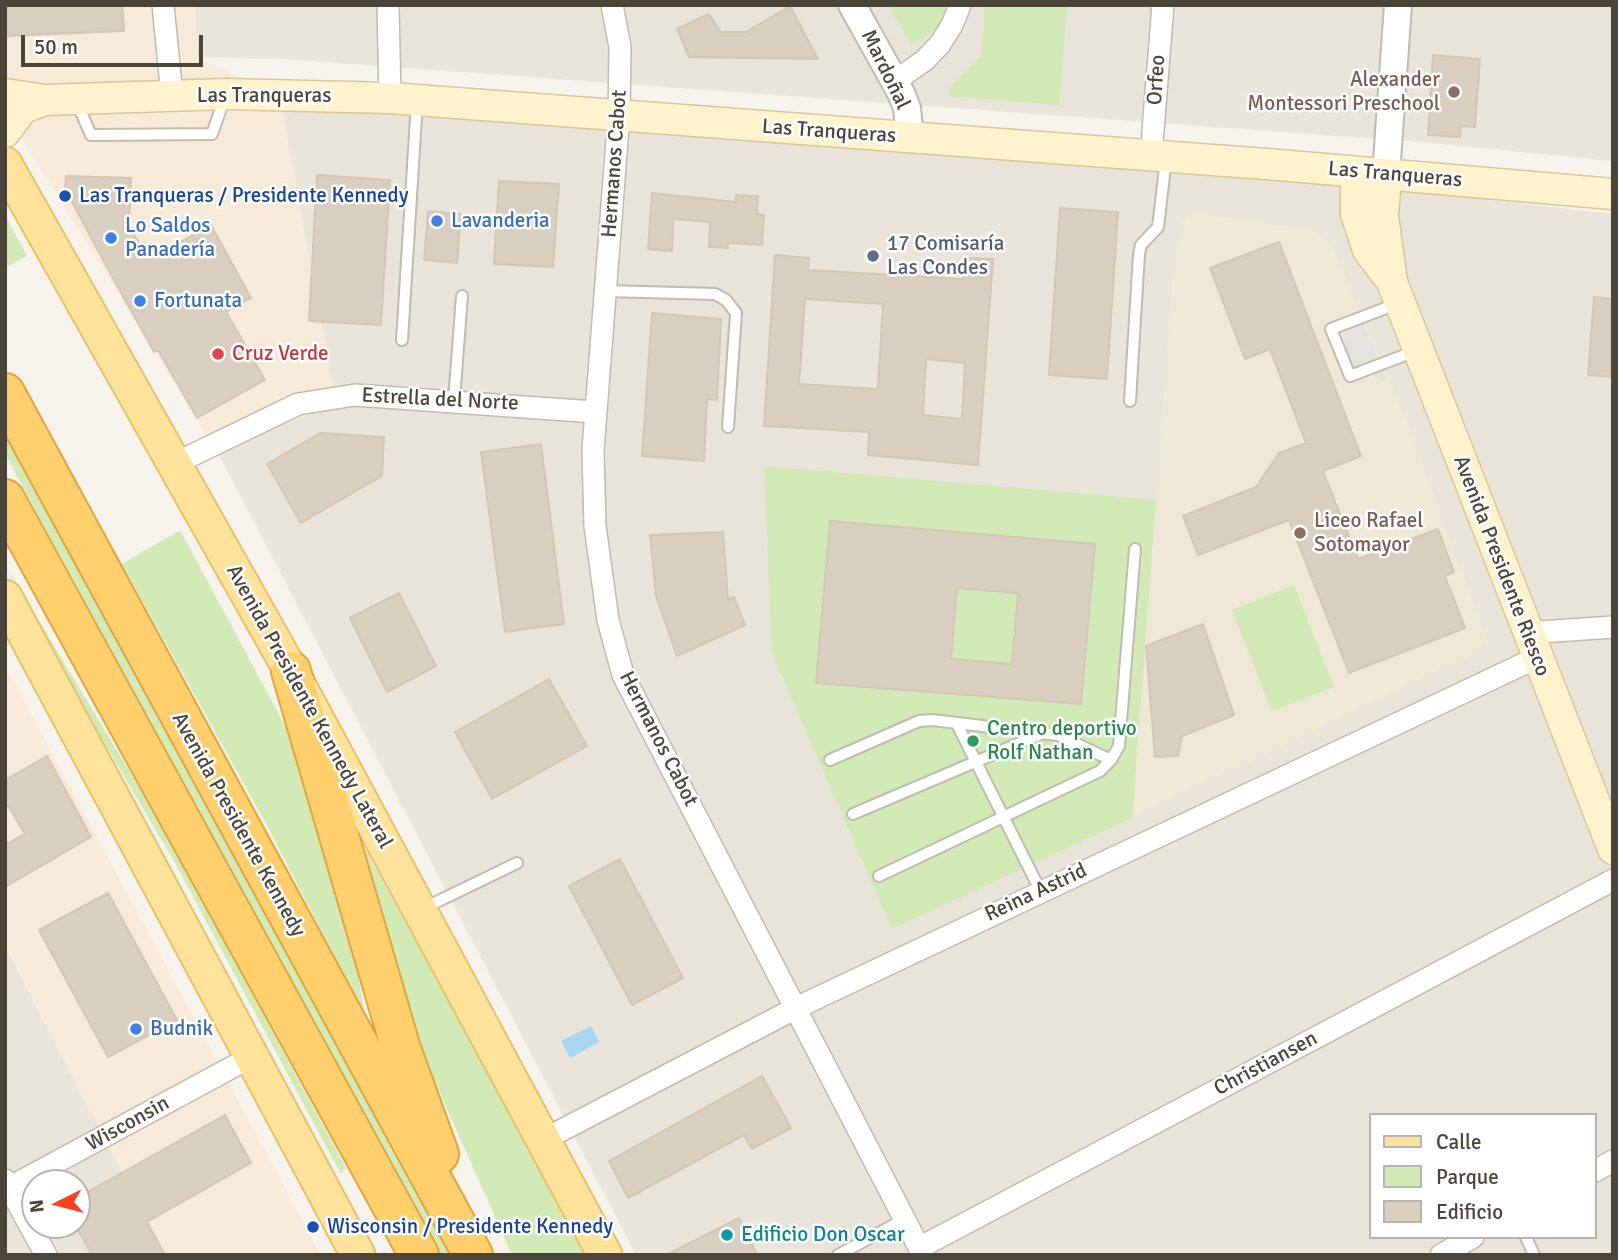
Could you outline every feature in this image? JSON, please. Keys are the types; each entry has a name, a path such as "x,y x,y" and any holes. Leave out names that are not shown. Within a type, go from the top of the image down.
{"highway":[{"name":"Avenida Presidente Kennedy","path":"5,393 474,1255"},
{"path":"8,504 419,1255"},
{"path":"291,671 401,1049 474,1255"}],"main road":[{"name":"Las Tranqueras","path":"5,94 45,100 226,94 404,99 1159,156 1613,194"},
{"name":"Las Tranqueras","path":"5,132 23,108 45,100"},
{"name":"Avenida Presidente Kennedy Lateral","path":"5,164 291,671 605,1255"},
{"name":"Avenida Presidente Riesco","path":"1371,174 1356,214 1368,250 1396,293 1531,645 1613,849"},
{"path":"5,597 358,1255"}],"street":[{"path":"163,5 172,96"},
{"path":"388,5 404,99"},
{"name":"Hermanos Cabot","path":"612,5 620,47 619,115 595,412 593,488 600,573 608,620 623,675 921,1251"},
{"name":"Mardoñal","path":"852,5 895,81 907,108 910,138"},
{"path":"895,81 925,60 940,44 960,5"},
{"name":"Orfeo","path":"1159,156 1163,5"},
{"path":"1371,174 1398,5"},
{"name":"Estrella del Norte","path":"174,464 298,404 355,395 595,412"},
{"path":"1531,645 1613,627"},
{"name":"Reina Astrid","path":"543,1140 796,1008 1041,890 1531,645"},
{"name":"Christiansen","path":"921,1251 1613,880"},
{"name":"Wisconsin","path":"7,1186 251,1057"},
{"path":"1597,1170 1613,1161"},
{"path":"7,1186 46,1255"},
{"path":"1441,1255 1469,1239"}],"lane":[{"path":"75,99 91,135 212,134 226,94"},
{"path":"402,340 404,99"},
{"path":"1130,401 1139,254 1142,245 1157,227 1159,156"},
{"path":"606,290 715,294 726,300 736,313 728,427"},
{"path":"1396,293 1331,329 1350,376 1418,350"},
{"path":"454,400 462,296"},
{"path":"879,876 1100,771 1111,760 1119,746 1135,549"},
{"path":"830,760 919,721 1041,733 1074,740 1111,760"},
{"path":"957,724 1041,890"},
{"path":"853,814 1041,733"},
{"path":"419,910 517,863"},
{"path":"838,1255 905,1219"},
{"path":"1527,1239 1534,1255"}],"shaded area":[{"path":"5,5 195,5 197,57 280,98 336,403 217,451 5,112"},
{"path":"195,5 1613,5 1613,161 1420,142 283,59 197,57"},
{"path":"280,98 1180,165 1613,214 1613,1255 636,1255 217,451"},
{"name":"Liceo Rafael Sotomayor","path":"1195,213 1313,230 1331,243 1414,439 1486,639 1479,651 1132,818 1174,261 1182,223 1187,216"},
{"path":"1358,311 1388,382 1345,365 1341,340"},
{"path":"5,665 321,1255 165,1255 5,946"},
{"path":"5,946 165,1255 5,1255"}],"green space":[{"path":"888,5 945,5 943,20 923,40 910,42"},
{"path":"985,5 1067,5 1059,105 949,96 950,87 981,56"},
{"path":"5,215 27,256 5,268"},
{"path":"5,431 452,1255 440,1255 5,454"},
{"name":"Centro deportivo Rolf Nathan","path":"764,466 1156,500 1132,818 892,929 772,653"},
{"path":"180,530 296,746 336,860 366,1018 269,829 122,564"},
{"path":"5,564 152,809 346,1168 341,1174 175,863 39,631"},
{"path":"1294,585 1334,687 1272,711 1232,610"},
{"path":"354,829 587,1255 512,1255 431,1073 396,973"}],"water":[{"path":"591,1026 599,1042 570,1058 561,1041"}],"building":[{"path":"5,5 122,5 124,31 5,36"},
{"path":"790,6 818,59 689,57 677,29 709,14 721,32 746,32"},
{"name":"Alexander Montessori Preschool","path":"1433,55 1480,59 1475,127 1461,126 1460,137 1428,135"},
{"path":"317,175 390,180 381,325 309,321"},
{"path":"66,176 131,178 129,225 148,260 211,225 251,298 226,312 265,380 197,418 158,350 154,352 114,280 65,189"},
{"path":"499,181 559,184 553,267 494,264"},
{"path":"652,193 736,202 736,195 758,196 757,214 764,215 762,245 728,243 728,248 709,247 710,222 673,219 672,251 648,249"},
{"path":"1060,208 1118,212 1107,379 1049,375"},
{"path":"428,211 461,214 457,263 424,260"},
{"path":"1279,242 1361,456 1323,471 1358,559 1438,529 1454,572 1445,576 1465,628 1349,673 1289,520 1198,555 1183,516 1256,487 1279,453 1306,443 1270,349 1245,359 1210,268"},
{"path":"775,255 809,258 808,270 963,279 964,258 993,259 978,465 868,455 869,432 764,426","holes":["805,299 883,304 878,389 799,384","926,359 965,363 962,419 923,415"]},
{"path":"1594,297 1613,299 1613,377 1588,375"},
{"path":"652,313 721,319 717,400 707,399 704,461 642,456"},
{"path":"320,433 384,437 382,476 301,523 267,464"},
{"path":"541,444 564,624 505,632 481,452"},
{"path":"830,521 1095,544 1081,704 816,683","holes":["957,588 1018,593 1012,664 951,659"]},
{"path":"723,532 728,599 734,597 745,625 677,656 656,596 650,535"},
{"path":"399,593 436,666 387,692 350,618"},
{"path":"1203,624 1234,715 1182,736 1178,756 1155,757 1146,646"},
{"path":"549,679 587,746 492,799 455,732"},
{"path":"47,756 91,837 5,887 5,845 25,834 5,800 5,780"},
{"path":"620,859 683,978 632,1005 569,886"},
{"path":"108,893 177,1020 108,1057 39,930"},
{"path":"762,1076 791,1128 752,1149 744,1135 628,1198 609,1161"},
{"path":"225,1115 251,1163 147,1222 165,1255 92,1255 83,1239 91,1239 91,1190"},
{"name":"Edificio Don Oscar","path":"739,1218 757,1255 666,1255"}],"place":[{"name":"Alexander Montessori Preschool","path":"1454,92"},
{"name":"Las Tranqueras / Presidente Kennedy","path":"65,196"},
{"name":"Lavanderia","path":"437,221"},
{"name":"Lo Saldos Panadería","path":"111,238"},
{"name":"17 Comisaría Las Condes","path":"873,256"},
{"name":"Fortunata","path":"140,301"},
{"name":"Cruz Verde","path":"218,354"},
{"name":"Liceo Rafael Sotomayor","path":"1300,533"},
{"name":"Centro deportivo Rolf Nathan","path":"973,741"},
{"name":"Budnik","path":"136,1029"},
{"name":"Wisconsin / Presidente Kennedy","path":"313,1227"},
{"name":"Edificio Don Oscar","path":"727,1235"}]}
